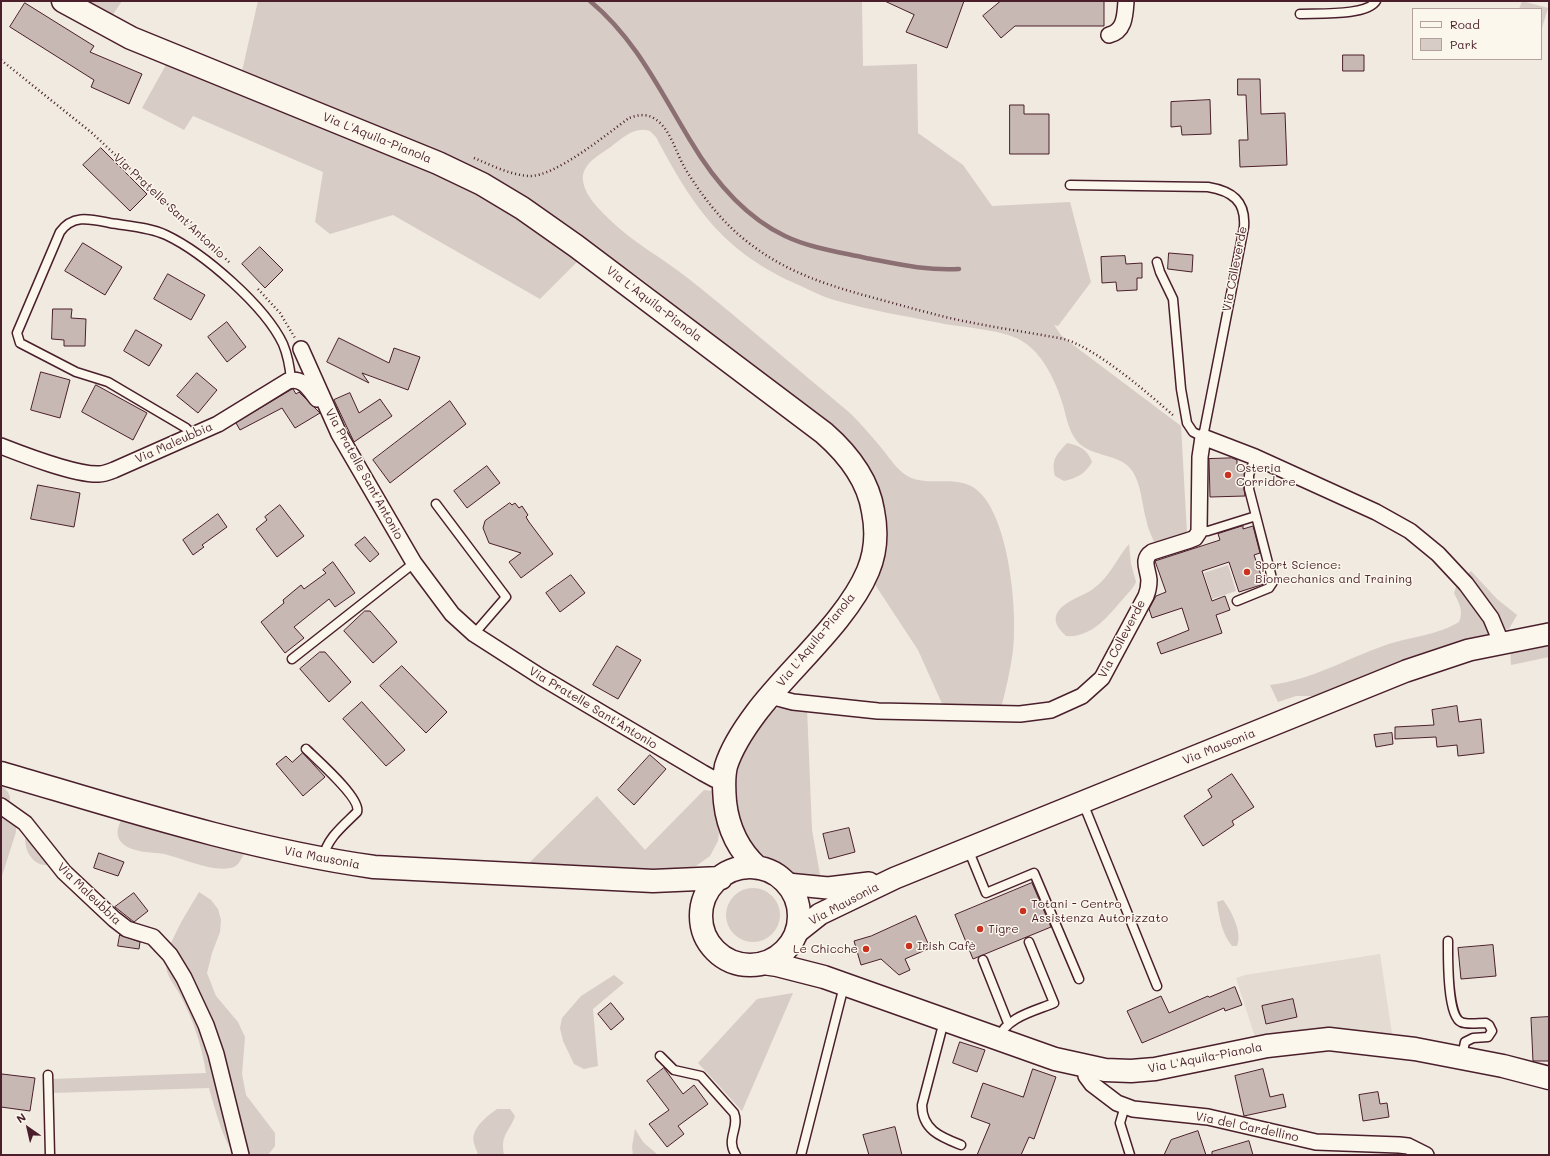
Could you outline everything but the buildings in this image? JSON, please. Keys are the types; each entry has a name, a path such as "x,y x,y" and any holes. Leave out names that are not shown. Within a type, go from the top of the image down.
{"main road":[{"name":"Via L'Aquila-Pianola","path":"63,1 131,38 438,163 487,187 522,208 576,246 835,442 853,463 869,494 875,530 871,561 864,578 844,610 770,696 750,721 734,746 726,767 724,782 728,821 726,854 721,878"},
{"name":"Via Mausonia","path":"796,934 820,914 895,878 1392,676 1455,654 1501,642 1549,634"},
{"name":"Via Mausonia","path":"1,773 208,833 323,858 374,867 653,881 721,878"},
{"name":"Via L'Aquila-Pianola","path":"728,821 739,846 758,868"},
{"path":"758,868 776,874 787,884 795,896 799,910 799,919 796,934 782,952 763,963 741,964 721,955 707,938 702,916 707,895 721,878 737,870 758,868"},
{"name":"Via Mausonia","path":"787,884 810,887 838,887 895,878"},
{"name":"Via Mausonia","path":"653,881 691,900 698,908 702,916"},
{"name":"Via L'Aquila-Pianola","path":"796,934 802,953 812,967 824,978"},
{"name":"Via L'Aquila-Pianola","path":"763,963 777,965 824,978 944,1020 1003,1031 1055,1059 1086,1067 1113,1071 1147,1070 1267,1046 1324,1039 1354,1041 1462,1057 1549,1078"}],"street":[{"path":"1109,35 1119,30 1123,24 1126,1"},
{"name":"Via Pratelle Sant'Antonio","path":"301,349 327,410 414,563 452,614 474,634 541,677 703,774 724,782"},
{"path":"291,380 299,381 306,385 324,409 327,410"},
{"name":"Via Maleubbia","path":"1,446 36,459 87,473 100,474 114,470 194,436 218,424 291,380"},
{"name":"Via Colleverde","path":"770,696 807,704 889,711 1028,714 1046,712 1089,691 1107,672 1147,593 1149,584 1146,562 1147,555 1195,538 1199,532 1200,457 1196,433"},
{"path":"1196,433 1255,457 1376,512 1415,534 1438,554 1466,584 1488,612 1498,632 1501,642"},
{"name":"Via Maleubbia","path":"1,806 25,823 64,872 114,920 127,929 146,934 153,938 170,955 184,978 206,1025 218,1061 241,1155"},
{"name":"Via del Cardellino","path":"1086,1067 1086,1076 1092,1084 1110,1098 1125,1106 1159,1113 1197,1116 1219,1120 1316,1142 1404,1145 1426,1155"}],"lane":[{"path":"1300,14 1360,10 1372,6 1376,1"},
{"name":"Via Colleverde","path":"1070,185 1208,187 1229,192 1242,208 1244,226 1196,433"},
{"path":"194,436 186,428 108,382 76,372 20,343 17,332 60,232 65,225 72,220 86,218 165,234 180,242 215,267 253,304 275,331 287,354 291,380"},
{"name":"Via Colleverde","path":"1158,262 1161,276 1173,299 1181,389 1196,433"},
{"path":"1237,600 1269,588 1272,584 1267,556 1256,516 1249,482 1255,457"},
{"path":"436,504 506,597 474,634"},
{"path":"1199,532 1208,531 1256,516"},
{"path":"292,659 414,563"},
{"path":"306,749 344,787 357,804 358,808 357,812 328,842 323,858"},
{"path":"1083,802 1157,986"},
{"path":"967,849 986,893 1034,873 1079,979"},
{"path":"1448,941 1450,997 1457,1018 1462,1022 1486,1023 1492,1031 1488,1037 1473,1038 1465,1042 1462,1057"},
{"path":"983,960 1003,1031 1054,1003 1029,942"},
{"path":"801,1155 844,985"},
{"path":"944,1020 922,1105 922,1111 925,1122 934,1132 961,1145"},
{"path":"660,1056 674,1070 701,1076 734,1113 736,1120 731,1142 736,1155"},
{"path":"48,1075 50,1155"},
{"path":"1125,1106 1120,1123 1130,1155"}],"path":[{"name":"Via Pratelle Sant'Antonio","path":"1,60 92,133 231,264"},
{"path":"469,156 510,172 530,176 539,176 560,166 629,118 636,115 654,118 666,131 692,179 714,210 739,235 770,258 798,273 831,287 953,319 1064,339 1075,343 1096,356 1150,395 1196,433"},
{"path":"252,284 280,313 301,349"}],"shaded area":[{"path":"1380,954 1392,1034 1348,1031 1299,1032 1255,1037 1236,978 1245,975"}],"green space":[{"path":"82,1 122,1 112,16"},
{"path":"258,1 862,1 863,66 917,64 918,133 963,165 992,206 1070,202 1091,282 1058,326 1054,325 1061,335 1072,344 1181,426 1187,533 1154,542 1145,517 1140,490 1133,472 1127,465 1112,457 1087,449 1074,437 1053,379 1044,362 1032,348 1025,343 1017,338 996,332 950,325 860,307 834,300 774,273 751,259 731,243 714,226 698,207 670,163 656,137 650,131 635,131 621,139 593,160 585,169 583,174 584,186 589,196 618,228 679,271 850,413 904,474 917,480 953,481 969,485 977,490 988,503 997,521 1004,542 1012,590 1014,634 1013,651 1008,680 1001,708 944,708 918,650 872,580 882,550 825,422 640,278 539,207 491,177 466,164 242,71"},
{"path":"1522,1 1548,8 1542,28 1542,8 1519,8"},
{"path":"167,63 238,90 446,178 502,207 578,261 540,299 393,215 330,234 315,222 323,172 193,116 184,130 142,108"},
{"path":"1067,443 1075,445 1085,451 1092,462 1080,475 1064,481 1055,476 1054,462 1057,454"},
{"path":"1129,544 1131,564 1136,582 1133,587 1099,625 1092,630 1075,636 1066,636 1058,628 1056,622 1058,611 1067,603 1088,592 1099,584"},
{"path":"1228,565 1236,591 1212,599 1204,573"},
{"path":"1471,571 1497,599 1517,615 1509,629 1471,638 1420,654 1318,696 1296,696 1278,702 1270,685 1316,673 1371,650 1395,642 1433,633 1459,622 1461,611 1454,593 1458,581"},
{"path":"1549,642 1549,657 1511,665 1510,647"},
{"path":"807,708 812,830 821,880 794,874 750,850 731,795 740,751 772,709"},
{"path":"1,786 10,796 8,804 1,802"},
{"path":"704,790 713,791 719,833 718,841 710,856 696,866 678,870 651,870 528,864 597,796 645,850"},
{"path":"1,812 16,824 16,832 1,879"},
{"path":"122,819 173,836 244,854 235,866 223,869 206,866 164,854 137,851 127,847 120,841 118,829"},
{"path":"27,831 50,863 47,865 36,862 29,854 25,842"},
{"path":"753,888 763,890 772,896 778,905 780,915 778,925 772,934 763,940 753,942 743,940 734,934 728,925 726,915 728,905 734,896 743,890"},
{"path":"199,892 211,900 218,909 221,920 220,932 212,953 207,973 216,996 238,1022 245,1037 242,1074 246,1095 275,1133 275,1146 268,1155 234,1155 222,1131 209,1088 52,1093 52,1079 206,1073 193,1023 185,1004 166,969 169,948 173,938"},
{"path":"1223,900 1233,916 1237,928 1237,946 1232,946 1222,925 1217,902"},
{"path":"614,975 624,983 593,1009 598,1066 584,1069 574,1064 563,1041 560,1028 562,1018 581,996"},
{"path":"793,993 742,1111 698,1063 757,999"},
{"path":"497,1109 510,1109 515,1116 504,1138 504,1155 478,1155 473,1138 474,1133 480,1123"},
{"path":"635,1129 643,1142 658,1155 633,1155 632,1147"}],"waterway":[{"path":"590,1 621,32 634,49 709,169 730,195 756,218 770,228 804,244 866,258 912,266 935,269 959,269"}],"place":[{"name":"Osteria Corridore","path":"1228,475"},
{"name":"Sport Science: Biomechanics and Training","path":"1247,572"},
{"name":"Totani - Centro Assistenza Autorizzato","path":"1023,911"},
{"name":"Tigre","path":"980,929"},
{"name":"Irish Cafè","path":"909,946"},
{"name":"Le Chicche","path":"866,949"}]}
